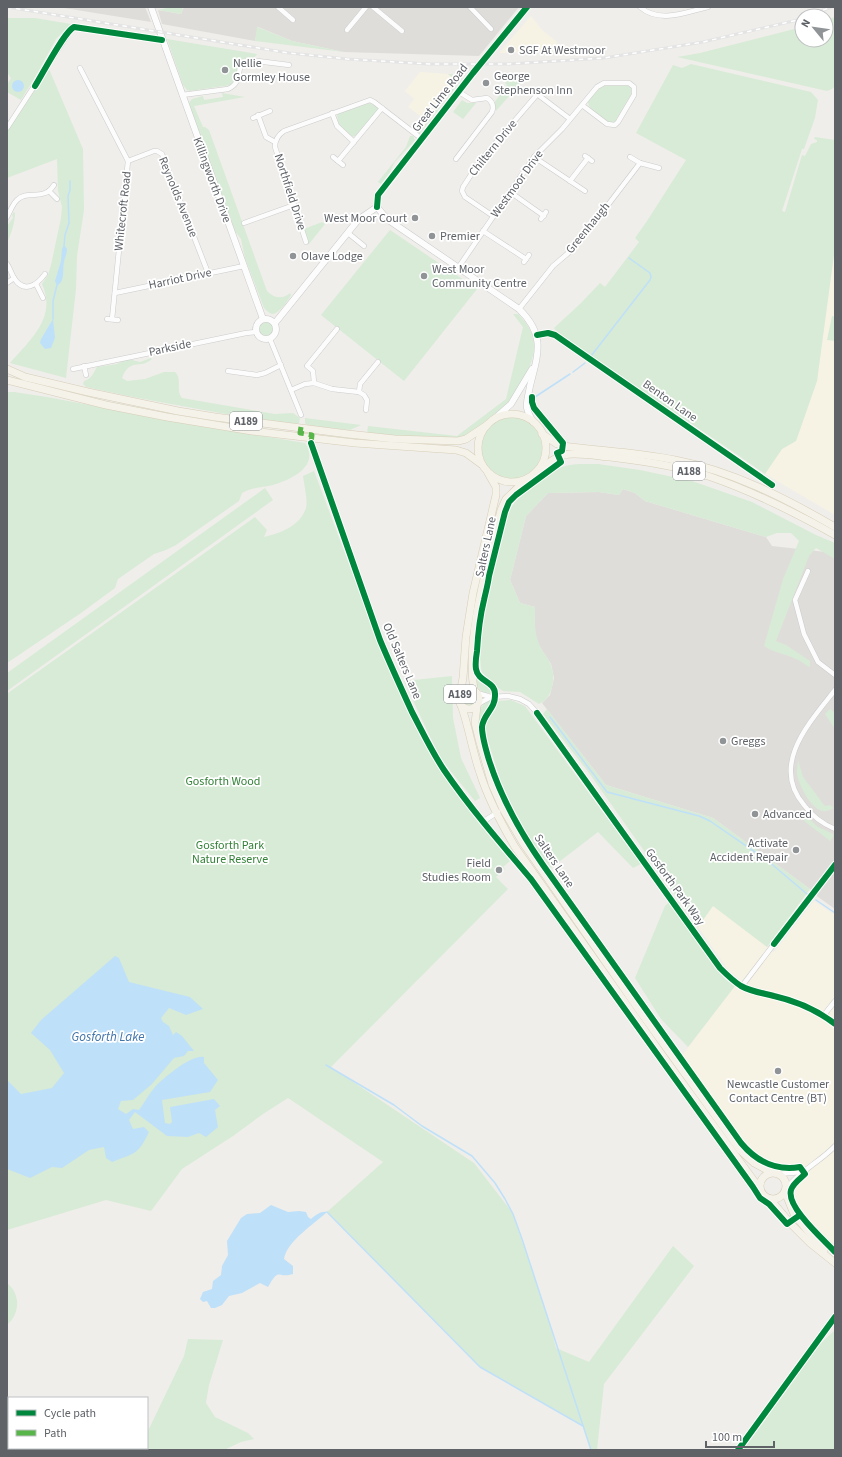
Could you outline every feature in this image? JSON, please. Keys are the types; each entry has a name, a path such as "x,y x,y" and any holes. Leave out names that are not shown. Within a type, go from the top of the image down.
{"main road":[{"name":"Killingworth Drive","path":"151,7 263,319"},
{"name":"Great Lime Road","path":"377,206 378,195 527,7"},
{"path":"275,323 362,216 377,206 386,218 519,309 529,321 537,335 539,345 538,356 527,403 529,414 533,422"},
{"path":"263,319 270,319 275,323 276,331 270,338 262,339 256,332 257,324 263,319"},
{"path":"493,420 515,399 538,356"},
{"name":"A189","path":"7,369 25,377 163,408 254,422 395,439 458,441 466,439 493,420 514,414 533,422 542,434 545,444 545,454 542,464 536,472 526,479 515,482 504,482 488,473 481,464 466,453 456,450 354,443 167,417 122,408 7,380"},
{"name":"A189","path":"481,464 478,452 478,441 487,425"},
{"name":"A188","path":"542,434 557,444 563,446 645,454 677,460 712,470 769,492 835,527"},
{"name":"A188","path":"536,472 559,457 568,454 621,458 674,467 710,477 746,490 789,510 835,535"},
{"name":"Salters Lane","path":"460,694 463,678 466,637 473,593 496,495 496,487 488,473"},
{"name":"Salters Lane","path":"476,691 472,674 474,638 480,600 501,510 506,499 526,479"},
{"name":"A189","path":"466,689 476,691 479,698 477,705 469,709 463,707 459,698 460,694 466,689"},
{"name":"Salters Lane","path":"461,705 480,773 496,813 515,847 665,1059 760,1189"},
{"name":"Salters Lane","path":"477,705 475,723 478,739 492,784 503,809 523,843 544,875 740,1150 750,1160 775,1173"},
{"path":"775,1173 784,1178 786,1185 785,1190 781,1196 776,1199 770,1199 763,1196 760,1189 759,1184 763,1177 775,1173"},
{"path":"785,1190 794,1214 835,1263"},
{"path":"770,1199 791,1224 810,1243 829,1257"}],"street":[{"path":"278,7 293,20"},
{"path":"347,30 366,7"},
{"path":"373,7 402,31"},
{"path":"470,7 491,29"},
{"path":"640,7 647,12 658,16 674,15 708,7"},
{"path":"7,128 72,28 76,27 162,40"},
{"path":"182,95 228,89 233,87 238,81 240,68 244,62 249,60 289,65"},
{"name":"Whitecroft Road","path":"80,68 128,161 115,293 110,319 118,320"},
{"name":"Westmoor Drive","path":"458,268 534,157 570,119 597,87 602,84 629,83 634,87 634,95 618,122 613,126 606,124 582,105"},
{"name":"Chiltern Drive","path":"493,216 465,196 462,191 463,186 480,162 541,90"},
{"path":"456,159 492,112 493,108 492,101 487,98 472,100 459,92"},
{"path":"537,94 570,119"},
{"name":"Northfield Drive","path":"306,242 275,147 275,142 284,131 368,100 374,102 422,140"},
{"path":"338,161 382,108"},
{"path":"252,118 270,111"},
{"path":"332,114 337,126 354,142"},
{"name":"Northfield Drive","path":"258,116 266,137 275,142"},
{"name":"Reynolds Avenue","path":"128,161 154,151 162,154 208,273"},
{"path":"333,157 343,165"},
{"path":"534,157 585,190"},
{"path":"630,158 640,163 658,168"},
{"path":"570,181 588,159"},
{"name":"Greenhaugh","path":"519,309 553,266 573,249 583,234 601,214 640,163"},
{"path":"7,217 15,203 21,197 28,194 43,194 49,191 54,184"},
{"path":"49,191 57,199"},
{"path":"510,192 544,216"},
{"path":"244,223 294,205"},
{"path":"483,231 526,259"},
{"path":"348,233 364,246"},
{"path":"7,264 14,278 23,285 30,287 36,284 45,274"},
{"name":"Harriot Drive","path":"115,293 244,266"},
{"path":"7,283 14,278"},
{"path":"36,284 43,298"},
{"path":"314,383 313,371 307,366 336,329"},
{"name":"Parkside","path":"73,369 238,334 256,332"},
{"path":"537,335 548,333 555,336"},
{"path":"270,338 301,415"},
{"path":"359,392 360,384 378,362"},
{"path":"228,371 256,375 265,373 281,365"},
{"path":"84,366 86,374"},
{"path":"291,390 306,384 314,383 332,389 359,392 364,395 367,400 366,410"},
{"path":"808,571 795,600 804,634 818,662 835,675"},
{"path":"835,690 815,715 803,735 792,757 790,777 802,803 811,814 835,829"},
{"name":"Gosforth Park Way","path":"476,691 492,697 508,696 520,698 529,704 537,713 720,968 729,978 756,992 790,1000 810,1008 835,1024"},
{"name":"Gosforth Park Way","path":"477,705 492,697"},
{"path":"470,804 518,865"},
{"path":"484,821 503,809"},
{"path":"742,986 774,944"},
{"path":"824,1016 835,1001"},
{"path":"785,1190 802,1172 821,1159 835,1146"},
{"path":"775,1173 802,1172"}],"shaded area":[{"path":"58,7 145,7 151,22"},
{"path":"184,7 519,7 479,56 344,52 292,41 258,27 255,41 162,24 158,10 181,14"},
{"path":"531,16 542,30 557,42 555,50 526,53 499,53"},
{"path":"420,72 448,74 458,81 427,121 408,107 414,99 405,91"},
{"path":"835,247 835,515 765,474 782,449 796,441 817,381"},
{"path":"623,489 635,493 645,501 766,537 772,546 835,553 835,909 713,818 606,785 542,703 550,695 554,678 551,664 538,644 535,632 535,607 520,603 510,580 526,516 548,493 599,492 619,495"},
{"path":"814,901 835,915 835,1245 803,1214 796,1203 794,1194 797,1187 805,1179 797,1166 783,1165 758,1157 749,1149 681,1057 740,979 729,971 698,927 713,906 774,952"}],"green space":[{"path":"171,7 181,7 183,9 181,14 158,10"},
{"path":"834,17 835,86 827,91 677,57 700,53 794,29 794,48 834,48"},
{"path":"7,18 35,18 71,24 56,39 21,100 7,92 7,85 11,78 7,72"},
{"path":"257,27 292,41 344,52 255,41"},
{"path":"167,39 257,54 254,58 242,60 231,85 190,91 183,85"},
{"path":"691,64 811,92 818,100 815,118 804,149 802,149 782,211 785,212 802,155 805,156 811,144 817,142 817,140 814,139 815,137 835,140 835,247 817,381 796,441 782,449 765,474 584,352 559,334 554,328 600,283 605,287 639,242 635,238 686,160 636,133 673,65 682,68"},
{"path":"49,69 83,149 84,210 77,256 76,289 66,378 10,363 40,327 44,317 46,296 42,284 48,275 51,265 62,207 58,191 57,159 7,178 7,132"},
{"path":"529,73 496,111 494,103 507,85 505,83 512,74"},
{"path":"448,74 465,75 419,133 416,131 417,128 427,121 458,82"},
{"path":"628,84 631,87 632,93 614,123 602,119 594,113 588,102 597,91 609,85"},
{"path":"222,93 245,97 194,106 203,127 209,130 267,291 278,297 284,297 290,293 291,295 278,312 272,314 264,308 245,258 241,239 235,231 189,103 192,99 203,96 204,100 223,97"},
{"path":"462,100 467,103 476,103 463,119 453,112"},
{"path":"369,103 378,107 378,110 355,136 351,137 339,125 338,114"},
{"path":"410,136 413,136 415,140 394,163 390,172 381,184 378,182 406,147"},
{"path":"14,212 14,225 7,243 7,226 13,218 12,215"},
{"path":"322,222 325,224 309,244 304,229"},
{"path":"390,230 477,289 404,381 321,315"},
{"path":"513,314 518,314 525,322 533,338 534,346 528,371 516,394 500,412 456,440 367,433 368,426 457,436 506,399 523,327"},
{"path":"832,316 835,317 835,341 827,340"},
{"path":"267,321 274,326 275,329 270,336 267,337 260,332 259,329 264,322"},
{"path":"151,358 152,359 148,362 128,368 122,378 127,381 145,379 164,372 175,372 178,378 179,392 182,398 275,414 293,413 300,418 299,423 293,425 189,408 86,387 83,384 84,381 91,377 97,367 117,364 124,360 140,362"},
{"path":"7,392 47,397 174,421 305,443 309,451 309,457 304,469 292,477 274,485 251,489 242,493 239,501 176,545 154,554 118,579 115,588 7,663"},
{"path":"511,417 523,419 533,426 540,436 542,448 540,460 533,470 523,477 511,479 499,477 489,470 482,460 480,448 482,436 489,426 499,419"},
{"path":"305,418 361,425 350,430 309,426 305,423"},
{"path":"598,464 640,470 692,481 752,502 816,535 835,543 835,559 816,548 809,556 776,641 786,645 810,661 810,667 798,660 764,646 783,579 799,541 791,533 777,533 766,537 645,501 635,493 623,489 619,495 599,492 548,493 526,516 510,580 520,603 535,607 537,637 540,647 550,663 553,674 551,692 548,697 539,704 520,692 503,691 482,677 479,646 485,605 506,515 519,498 557,469 571,465"},
{"name":"Gosforth Park Nature Reserve","path":"314,471 387,665 409,712 431,755 510,861 503,867 505,869 496,877 508,889 331,1067 474,1163 512,1212 548,1317 556,1348 589,1362 673,1246 694,1266 604,1384 597,1450 591,1450 583,1426 480,1367 327,1212 383,1162 288,1098 182,1169 151,1211 106,1200 7,1230 8,693 255,517 267,530 264,537 283,531 295,524 306,508 303,476"},
{"path":"265,488 273,500 7,691 7,673"},
{"path":"475,675 480,682 492,688 492,693 481,691 477,686"},
{"path":"452,676 453,718 461,758 480,798 475,801 440,758 404,681"},
{"path":"466,692 472,692 476,696 476,702 472,706 466,706 462,702 462,696"},
{"path":"493,700 479,726 479,709 486,702"},
{"path":"511,700 525,706 641,864 633,868 598,832 551,868 533,845 502,786 487,737 485,724 499,701"},
{"path":"547,709 606,785 713,818 810,889 767,947 713,906 698,927 589,773 543,714"},
{"path":"830,709 835,713 835,729 825,714"},
{"path":"798,760 803,777 825,806 830,805 834,808 826,811 820,810 815,807 806,796 798,778"},
{"path":"800,810 818,827 833,834 830,841 797,814"},
{"path":"669,902 709,959 725,979 735,986 688,1047 661,1019 635,978 665,906"},
{"path":"7,1283 15,1293 17,1304 14,1315 7,1325"},
{"path":"835,1330 835,1450 743,1450 819,1345"},
{"path":"188,1339 223,1340 209,1385 206,1403 215,1417 248,1433 254,1439 241,1442 224,1450 139,1450 148,1449 148,1431 184,1356"}],"water":[{"path":"16,80 20,80 24,86 20,92 16,92 12,88 12,84"},
{"path":"64,245 67,252 63,265 63,278 57,286 55,281"},
{"path":"53,319 55,338 51,348 45,349 40,343 41,339"},
{"name":"Gosforth Lake","path":"115,956 119,958 129,982 190,997 203,1009 186,1015 169,1008 161,1018 163,1022 169,1026 173,1035 176,1032 182,1036 194,1051 188,1051 184,1056 174,1058 152,1084 133,1100 121,1101 118,1109 126,1114 133,1109 139,1110 155,1087 164,1078 192,1059 204,1057 204,1063 218,1080 210,1092 162,1100 165,1123 170,1124 172,1122 170,1107 214,1099 220,1106 215,1110 218,1127 206,1137 199,1133 188,1137 167,1136 135,1112 129,1120 133,1129 144,1127 149,1132 139,1149 131,1155 112,1162 106,1158 104,1147 89,1150 62,1168 52,1167 30,1178 7,1169 7,1080 21,1094 52,1088 64,1073 50,1050 31,1033 41,1020"},
{"path":"271,1205 288,1212 306,1212 308,1217 311,1219 321,1213 327,1212 301,1234 286,1252 284,1259 293,1266 293,1274 279,1274 268,1287 260,1283 242,1293 229,1296 222,1305 211,1308 207,1301 203,1302 200,1299 203,1292 212,1289 213,1281 221,1275 222,1266 228,1255 227,1241 241,1218 247,1214 260,1213"}],"waterway":[{"path":"64,246 65,235 69,223 68,196 70,181"},
{"path":"591,356 650,280 650,273 629,258"},
{"path":"53,319 53,301 57,285"},
{"path":"573,372 585,363"},
{"path":"535,397 570,374"},
{"path":"550,717 607,792 699,816 710,821 768,861 807,894"},
{"path":"816,900 835,913"},
{"path":"326,1065 394,1105 422,1126 472,1156 495,1183 513,1214 522,1239 591,1450"},
{"path":"327,1212 480,1367 583,1426"}],"railway":[{"path":"7,7 289,53 347,59 429,64 509,64 604,58 703,42 794,21"}],"marked path":[{"path":"301,427 300,433 312,435 311,443"}],"cycle path":[{"path":"377,207 378,195 473,73 527,7"},
{"path":"35,86 59,45 74,27 162,40"},
{"name":"Benton Lane","path":"537,335 548,333 555,335 772,485"},
{"path":"532,397 534,408 563,443 562,451 557,453 561,462 516,495 509,502 505,512 489,576 480,619 476,660 477,673 492,686 495,694 494,704 485,718 482,727 484,744 489,760 505,801 535,853 741,1143 760,1160 775,1166 791,1168 800,1167 805,1174 793,1185 791,1190 791,1197 794,1205 807,1223 835,1252"},
{"name":"Old Salters Lane","path":"311,443 380,640 412,712 440,763 475,812 531,879 760,1198 769,1204 787,1224 800,1215"},
{"path":"537,713 720,968 735,982 745,988 798,1003 814,1010 835,1024"},
{"path":"774,944 835,865"},
{"path":"738,1450 835,1317"}],"place":[{"name":"SGF At Westmoor","path":"511,50"},
{"name":"Nellie Gormley House","path":"225,70"},
{"name":"George Stephenson Inn","path":"486,83"},
{"name":"West Moor Court","path":"415,218"},
{"name":"Premier","path":"432,236"},
{"name":"Olave Lodge","path":"293,256"},
{"name":"West Moor Community Centre","path":"424,276"},
{"name":"Greggs","path":"723,741"},
{"name":"Advanced","path":"755,814"},
{"name":"Activate Accident Repair","path":"796,850"},
{"name":"Field Studies Room","path":"499,870"},
{"name":"Newcastle Customer Contact Centre (BT)","path":"778,1071"}],"park label":[{"name":"Gosforth Wood","path":"223,781"}]}
